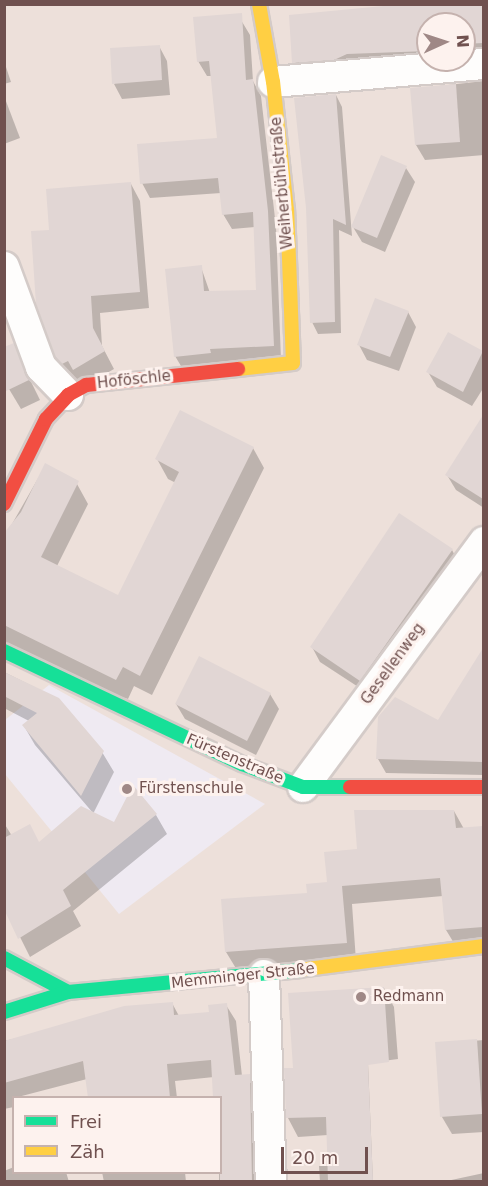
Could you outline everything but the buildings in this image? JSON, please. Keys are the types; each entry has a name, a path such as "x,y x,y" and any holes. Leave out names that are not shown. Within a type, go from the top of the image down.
{"street":[{"name":"Weiherbühlstraße","path":"259,4 273,82 287,210 293,363"},
{"path":"273,82 483,64"},
{"path":"4,267 41,367 68,395"},
{"name":"Hoföschle","path":"4,504 46,419 68,395 87,386 293,363"},
{"name":"Gesellenweg","path":"303,787 483,542"},
{"name":"Fürstenstraße","path":"4,651 242,764 303,787 483,787"},
{"name":"Memminger Straße","path":"4,1012 68,992 264,975 483,946"},
{"path":"4,958 68,992"},
{"path":"264,975 271,1182"}],"shaded area":[{"path":"5,5 483,5 483,1181 5,1181"},
{"name":"Fürstenschule","path":"49,685 265,804 119,914 5,774 5,720"}],"traffic: fast":[{"path":"4,651 242,764 303,787 350,787"},
{"path":"4,958 68,992"},
{"path":"4,1012 68,992 299,970"}],"traffic: slow":[{"path":"238,369 293,363 287,210 273,82 259,4"},
{"path":"299,970 484,946"}],"traffic: jam":[{"path":"4,504 46,419 68,395 86,385 238,369"},
{"path":"350,787 484,787"}],"place":[{"name":"Fürstenschule","path":"127,789"},
{"name":"Redmann","path":"361,997"}]}
